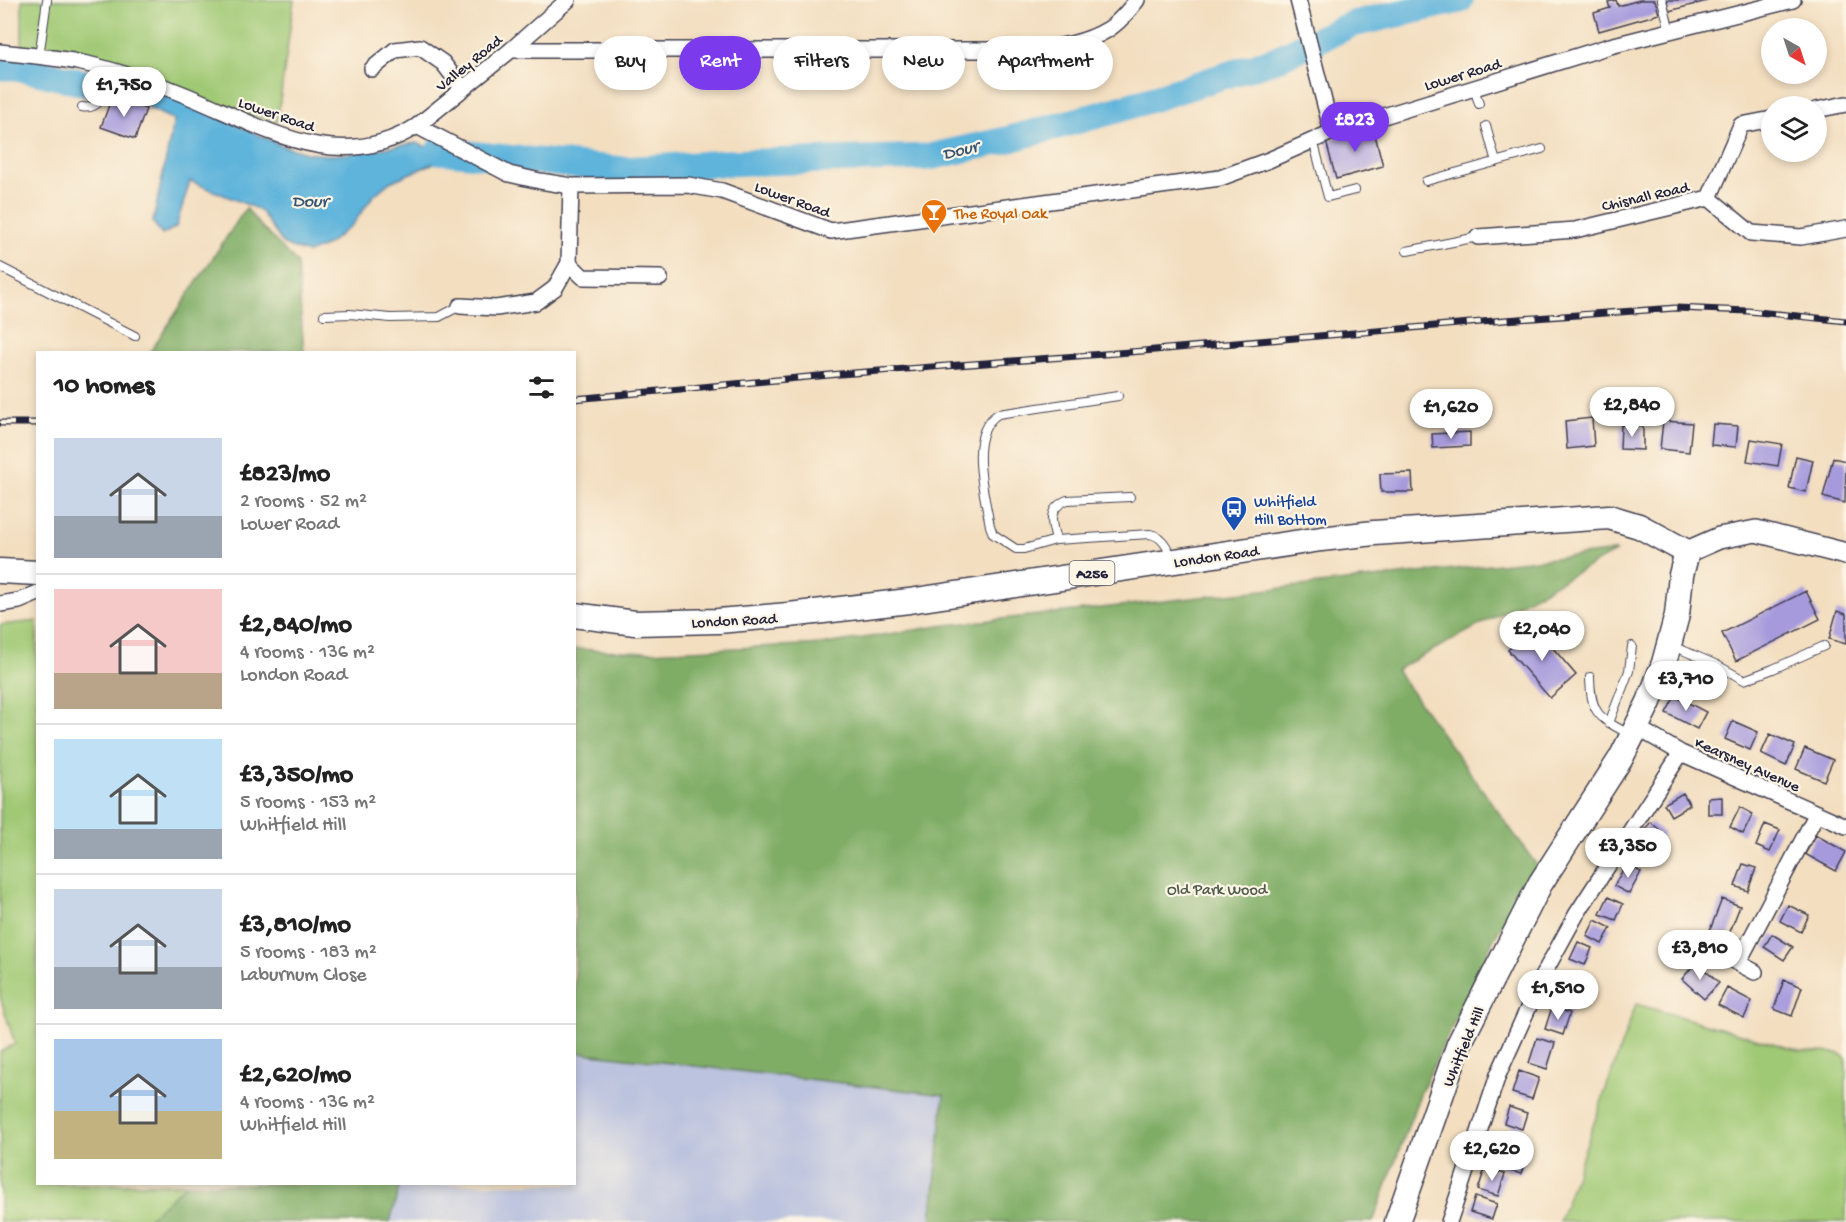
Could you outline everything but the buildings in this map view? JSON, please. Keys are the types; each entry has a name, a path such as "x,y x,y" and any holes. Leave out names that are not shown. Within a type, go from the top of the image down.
{"main road":[{"name":"London Road","path":"576,615 635,622 718,621 789,615 920,599 1374,533 1609,517 1639,526 1687,552"},
{"name":"Whitfield Hill","path":"1397,1222 1459,1044 1540,884 1635,732 1660,673 1669,644 1677,615 1681,575 1687,552"},
{"path":"0,571 36,573"}],"street":[{"name":"Valley Road","path":"417,126 511,50 568,0"},
{"path":"511,50 1034,50 1059,47 1107,30 1122,18 1137,0"},
{"name":"Lower Road","path":"0,52 78,62 113,71 168,88 265,130 321,147 380,144 403,136 417,126 509,174 540,182 571,186 688,185 722,191 831,231 1220,178 1269,160 1332,132 1610,46 1788,0"},
{"path":"1299,3 1332,132"},
{"path":"372,69 396,50 420,47 443,63 463,89"},
{"path":"1827,108 1846,104"},
{"name":"Chisnall Road","path":"1478,237 1575,230 1709,198 1741,125 1761,121"},
{"path":"460,306 496,308 536,303 555,288 569,262 571,186"},
{"path":"1709,198 1751,233 1801,237 1846,229"},
{"path":"569,262 583,277 660,278"},
{"path":"1687,552 1719,538 1756,531 1846,554"},
{"path":"0,604 19,601 36,594"},
{"name":"Kearsney Avenue","path":"1635,732 1846,826"},
{"path":"1449,1222 1498,1075 1543,975 1576,915 1681,753"},
{"path":"1738,963 1817,813"},
{"path":"1719,953 1755,972"}],"lane":[{"path":"39,57 47,0"},
{"path":"1662,0 1670,31"},
{"path":"82,107 96,106 101,101 113,71"},
{"path":"1474,88 1479,104"},
{"path":"1485,126 1496,162"},
{"path":"1313,140 1328,197 1355,190"},
{"path":"1426,181 1542,149"},
{"path":"1407,251 1478,237"},
{"path":"0,267 135,336"},
{"path":"324,315 350,314 390,318 439,317 460,306"},
{"path":"1118,396 998,414 988,420 983,430 979,453 993,534 1016,549 1056,540 1150,534 1163,540 1175,561"},
{"path":"1056,540 1051,524 1053,510 1058,504 1067,500 1130,497"},
{"path":"1669,644 1717,665 1744,680 1824,646"},
{"path":"1609,723 1629,671 1632,646"},
{"path":"1590,677 1590,700 1595,710 1609,723 1635,732"}],"shaded area":[{"path":"576,1052 944,1095 931,1222 390,1222 400,1185 576,1185"}],"green space":[{"path":"22,0 294,0 277,122 219,107 177,87 84,54 51,48 22,47"},
{"path":"246,208 297,263 304,351 151,351"},
{"name":"Old Park Wood","path":"1617,551 1396,670 1538,867 1495,936 1420,1094 1373,1222 931,1222 944,1095 576,1052 576,649 646,652 825,644 946,625"},
{"path":"36,621 36,1185 185,1185 145,1222 0,1222 0,1052 15,1044 0,997 0,625"},
{"path":"1636,1004 1800,1051 1838,1053 1846,1058 1846,1222 1559,1222"},
{"path":"185,1185 400,1185 390,1222 145,1222"}],"water":[{"name":"Dour","path":"142,89 163,91 283,146 307,153 348,154 416,143 439,151 441,160 390,182 373,196 353,224 327,245 308,253 284,245 260,210 190,181 176,227 162,235 153,222 174,120 151,109 139,99"}],"waterway":[{"name":"Dour","path":"439,151 623,170 724,163 929,157 1006,140 1117,110 1274,60 1352,24 1460,0"},
{"name":"Dour","path":"0,67 17,67 92,85"}],"railway":[{"path":"576,399 840,374 1676,308 1748,311 1846,321"},
{"path":"0,423 36,423"}],"place":[{"name":"The Royal Oak","path":"934,235"},
{"name":"Whitfield Hill Bottom","path":"1234,532"}]}
